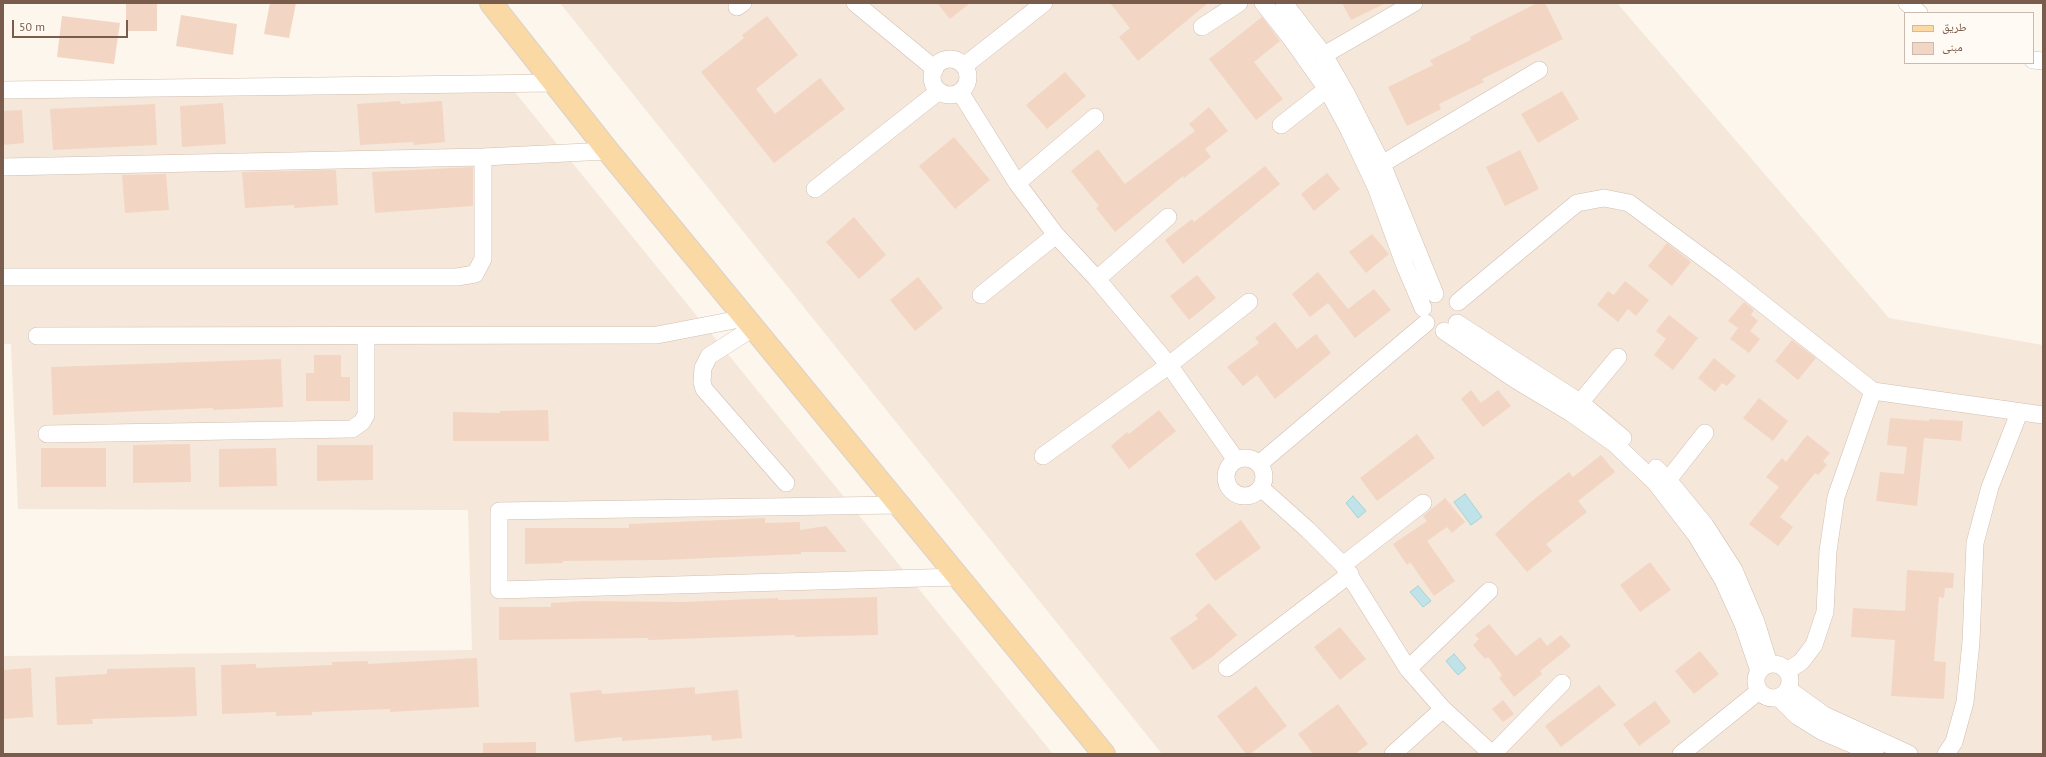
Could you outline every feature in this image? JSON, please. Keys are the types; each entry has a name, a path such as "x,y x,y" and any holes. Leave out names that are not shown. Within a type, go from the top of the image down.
{"main road":[{"path":"491,3 608,151 1104,754"}],"street":[{"path":"855,3 935,69"},
{"path":"964,66 1044,3"},
{"path":"1202,27 1240,3"},
{"path":"1263,3 1293,41 1327,89 1376,187 1405,266 1431,328 1451,327 1636,448 1668,480 1705,525 1734,570 1756,622 1764,668 1756,681 1759,691 1766,696 1783,693 1824,715 1910,754"},
{"path":"1284,3 1324,55 1347,95 1382,164 1434,294"},
{"path":"1324,55 1414,3"},
{"path":"1907,3 1918,12"},
{"path":"947,60 959,62 964,66 968,77 967,83 960,92 948,95 939,91 932,78 938,64 947,60"},
{"path":"1382,164 1539,70"},
{"path":"3,90 554,83"},
{"path":"1281,125 1327,89"},
{"path":"816,189 939,91"},
{"path":"960,92 1017,183 1056,235 1097,279 1169,365 1236,460"},
{"path":"1017,183 1095,117"},
{"path":"3,168 482,157 608,151"},
{"path":"3,277 457,277 475,274 483,259 482,157"},
{"path":"1458,302 1577,203 1604,198 1629,203 1725,274 1873,391 2043,416"},
{"path":"1097,279 1168,217"},
{"path":"981,295 1056,235"},
{"path":"1259,464 1425,316 1429,298 1434,294 1448,294 1458,302 1461,312 1451,327"},
{"path":"1043,456 1169,365 1249,302"},
{"path":"37,336 658,335 749,323"},
{"path":"749,323 710,356 702,368 702,382 704,389 786,483"},
{"path":"47,434 352,428 362,422 366,415 366,336"},
{"path":"1576,408 1618,357"},
{"path":"1787,671 1801,662 1814,645 1826,612 1828,551 1836,497 1873,391"},
{"path":"1576,408 1655,482 1696,535 1723,580 1742,624 1764,668"},
{"path":"1946,754 1954,742 1966,702 1971,642 1975,543 1990,487 2019,413"},
{"path":"1668,480 1705,432"},
{"path":"1248,458 1259,464 1264,475 1261,488 1256,492 1245,496 1233,491 1229,487 1226,475 1228,469 1236,460 1248,458"},
{"path":"1261,488 1308,530 1346,570 1408,669 1443,709 1492,754 1562,683"},
{"path":"1227,668 1346,570 1423,503"},
{"path":"899,505 499,511 499,590 959,577"},
{"path":"1408,669 1489,592"},
{"path":"1764,668 1778,665 1787,671 1790,678 1783,693"},
{"path":"1681,754 1759,691"},
{"path":"1783,693 1797,716 1823,732 1875,754"},
{"path":"1393,754 1443,709"}],"shaded area":[{"path":"560,3 1617,3 1889,318 2043,345 2043,754 1162,754"},
{"path":"505,80 1053,754 3,754 3,656 472,650 468,510 18,509 11,344 3,344 3,82"}],"water":[{"path":"1465,494 1482,517 1471,525 1454,502"},
{"path":"1353,496 1366,511 1358,518 1346,503"},
{"path":"1418,586 1431,601 1423,607 1410,592"},
{"path":"1454,654 1466,668 1458,675 1446,661"}],"building":[{"path":"126,3 157,3 157,31 126,31"},
{"path":"270,3 296,3 289,38 264,34"},
{"path":"937,3 970,3 950,19"},
{"path":"1110,3 1208,3 1138,61 1119,37 1130,28"},
{"path":"1342,3 1386,3 1351,20"},
{"path":"1537,3 1545,3 1563,39 1482,79 1484,82 1439,104 1441,109 1407,126 1388,87 1433,65 1430,60 1471,40 1470,37"},
{"path":"181,15 237,24 233,55 176,46"},
{"path":"62,16 120,23 114,64 57,57"},
{"path":"767,16 798,55 756,89 775,114 820,78 845,109 774,163 701,72 744,38 742,35"},
{"path":"1262,17 1280,41 1254,62 1283,99 1256,120 1209,59"},
{"path":"1065,72 1086,96 1047,129 1026,105"},
{"path":"1562,91 1579,119 1538,143 1521,114"},
{"path":"400,101 401,104 442,101 445,142 414,145 413,142 360,145 357,104"},
{"path":"223,103 226,144 182,147 180,106"},
{"path":"155,104 157,145 53,150 50,109"},
{"path":"1209,107 1228,131 1205,149 1211,157 1184,178 1183,176 1115,232 1096,208 1099,206 1071,171 1098,149 1125,184 1195,131 1189,124"},
{"path":"22,110 24,143 3,145 3,111"},
{"path":"954,137 990,180 955,209 919,166"},
{"path":"1520,150 1539,189 1505,206 1486,167"},
{"path":"1265,166 1280,184 1183,264 1165,240 1192,219 1194,222"},
{"path":"473,167 473,206 375,213 372,172"},
{"path":"336,170 338,205 294,208 294,205 245,208 242,172"},
{"path":"1327,173 1340,189 1314,211 1301,194"},
{"path":"166,174 169,210 125,213 122,175"},
{"path":"854,217 886,255 859,279 826,242"},
{"path":"1372,234 1389,254 1366,273 1349,252"},
{"path":"1667,243 1691,262 1672,286 1648,266"},
{"path":"1318,272 1348,309 1374,289 1391,310 1355,338 1328,303 1310,317 1292,294"},
{"path":"1197,275 1216,298 1189,320 1170,296"},
{"path":"918,277 943,308 915,331 890,300"},
{"path":"1625,281 1649,300 1636,316 1628,309 1618,322 1597,305 1608,291 1614,295"},
{"path":"1744,302 1754,310 1751,315 1758,321 1750,331 1760,339 1749,353 1730,339 1738,328 1728,321"},
{"path":"1669,315 1698,338 1673,370 1654,355 1666,339 1656,331"},
{"path":"1275,322 1297,349 1316,334 1331,353 1275,399 1257,375 1243,386 1227,367 1259,343 1255,338"},
{"path":"1792,340 1816,358 1798,380 1775,361"},
{"path":"314,355 341,355 341,377 350,377 350,401 306,401 306,373 314,373"},
{"path":"1714,358 1736,376 1727,386 1722,383 1715,392 1698,378"},
{"path":"281,359 283,407 213,410 213,408 53,415 51,367"},
{"path":"1471,390 1481,403 1498,390 1511,406 1483,427 1461,399"},
{"path":"1759,398 1788,421 1773,441 1743,418"},
{"path":"548,410 549,441 453,441 453,412 500,413 500,411"},
{"path":"1159,410 1176,431 1129,469 1111,446 1127,432 1129,434"},
{"path":"1890,418 1929,421 1929,419 1963,421 1961,441 1924,438 1917,506 1876,501 1880,472 1904,474 1907,447 1887,445"},
{"path":"1417,434 1435,458 1377,501 1360,478"},
{"path":"1807,435 1830,453 1823,461 1827,465 1818,475 1815,473 1780,517 1793,527 1778,546 1749,524 1779,487 1766,477 1782,458 1786,462"},
{"path":"190,444 191,482 133,483 133,445"},
{"path":"317,445 373,445 373,480 317,481"},
{"path":"41,448 106,448 106,487 41,487"},
{"path":"276,448 277,486 219,487 219,449"},
{"path":"1601,455 1615,472 1578,501 1587,512 1546,544 1552,551 1527,572 1495,534 1533,500 1569,472 1573,477"},
{"path":"1445,498 1465,522 1452,533 1447,527 1427,541 1455,581 1434,596 1410,562 1407,565 1393,544 1427,521 1423,516"},
{"path":"765,518 765,523 800,522 800,530 826,526 847,552 801,552 801,554 663,560 563,561 563,563 525,564 525,528 629,528 629,524"},
{"path":"1241,520 1261,548 1215,581 1195,554"},
{"path":"1650,562 1671,590 1640,612 1620,585"},
{"path":"1907,570 1954,573 1953,588 1945,588 1944,598 1939,597 1934,661 1946,662 1944,699 1891,696 1895,640 1851,637 1853,608 1905,611"},
{"path":"877,597 878,635 795,637 795,635 648,640 648,638 499,640 499,607 551,607 551,603 584,601 681,602 778,598 778,600"},
{"path":"1209,603 1237,635 1212,657 1193,670 1170,638 1198,619 1195,615"},
{"path":"1489,624 1516,656 1540,637 1547,646 1561,635 1571,646 1540,671 1542,674 1514,697 1499,678 1502,675 1488,657 1485,659 1473,645 1479,639 1475,635"},
{"path":"1340,627 1366,659 1340,680 1314,647"},
{"path":"1700,651 1719,674 1694,694 1675,671"},
{"path":"477,658 479,707 390,712 390,709 312,712 312,715 276,716 276,712 222,714 221,665 256,664 256,668 332,665 332,662 368,661 368,664"},
{"path":"195,667 197,716 92,719 93,724 57,725 55,677 107,674 107,669"},
{"path":"31,668 33,717 3,719 3,670"},
{"path":"1599,685 1616,705 1561,747 1545,726"},
{"path":"1256,686 1287,726 1250,754 1246,754 1217,716"},
{"path":"695,687 695,694 738,690 742,738 712,741 711,735 622,741 622,737 575,742 570,693 601,690 602,694"},
{"path":"1503,700 1514,714 1503,722 1492,709"},
{"path":"1655,701 1671,722 1639,746 1623,724"},
{"path":"1338,704 1368,744 1355,754 1313,754 1298,734"},
{"path":"536,742 536,754 483,754 483,743"}]}
